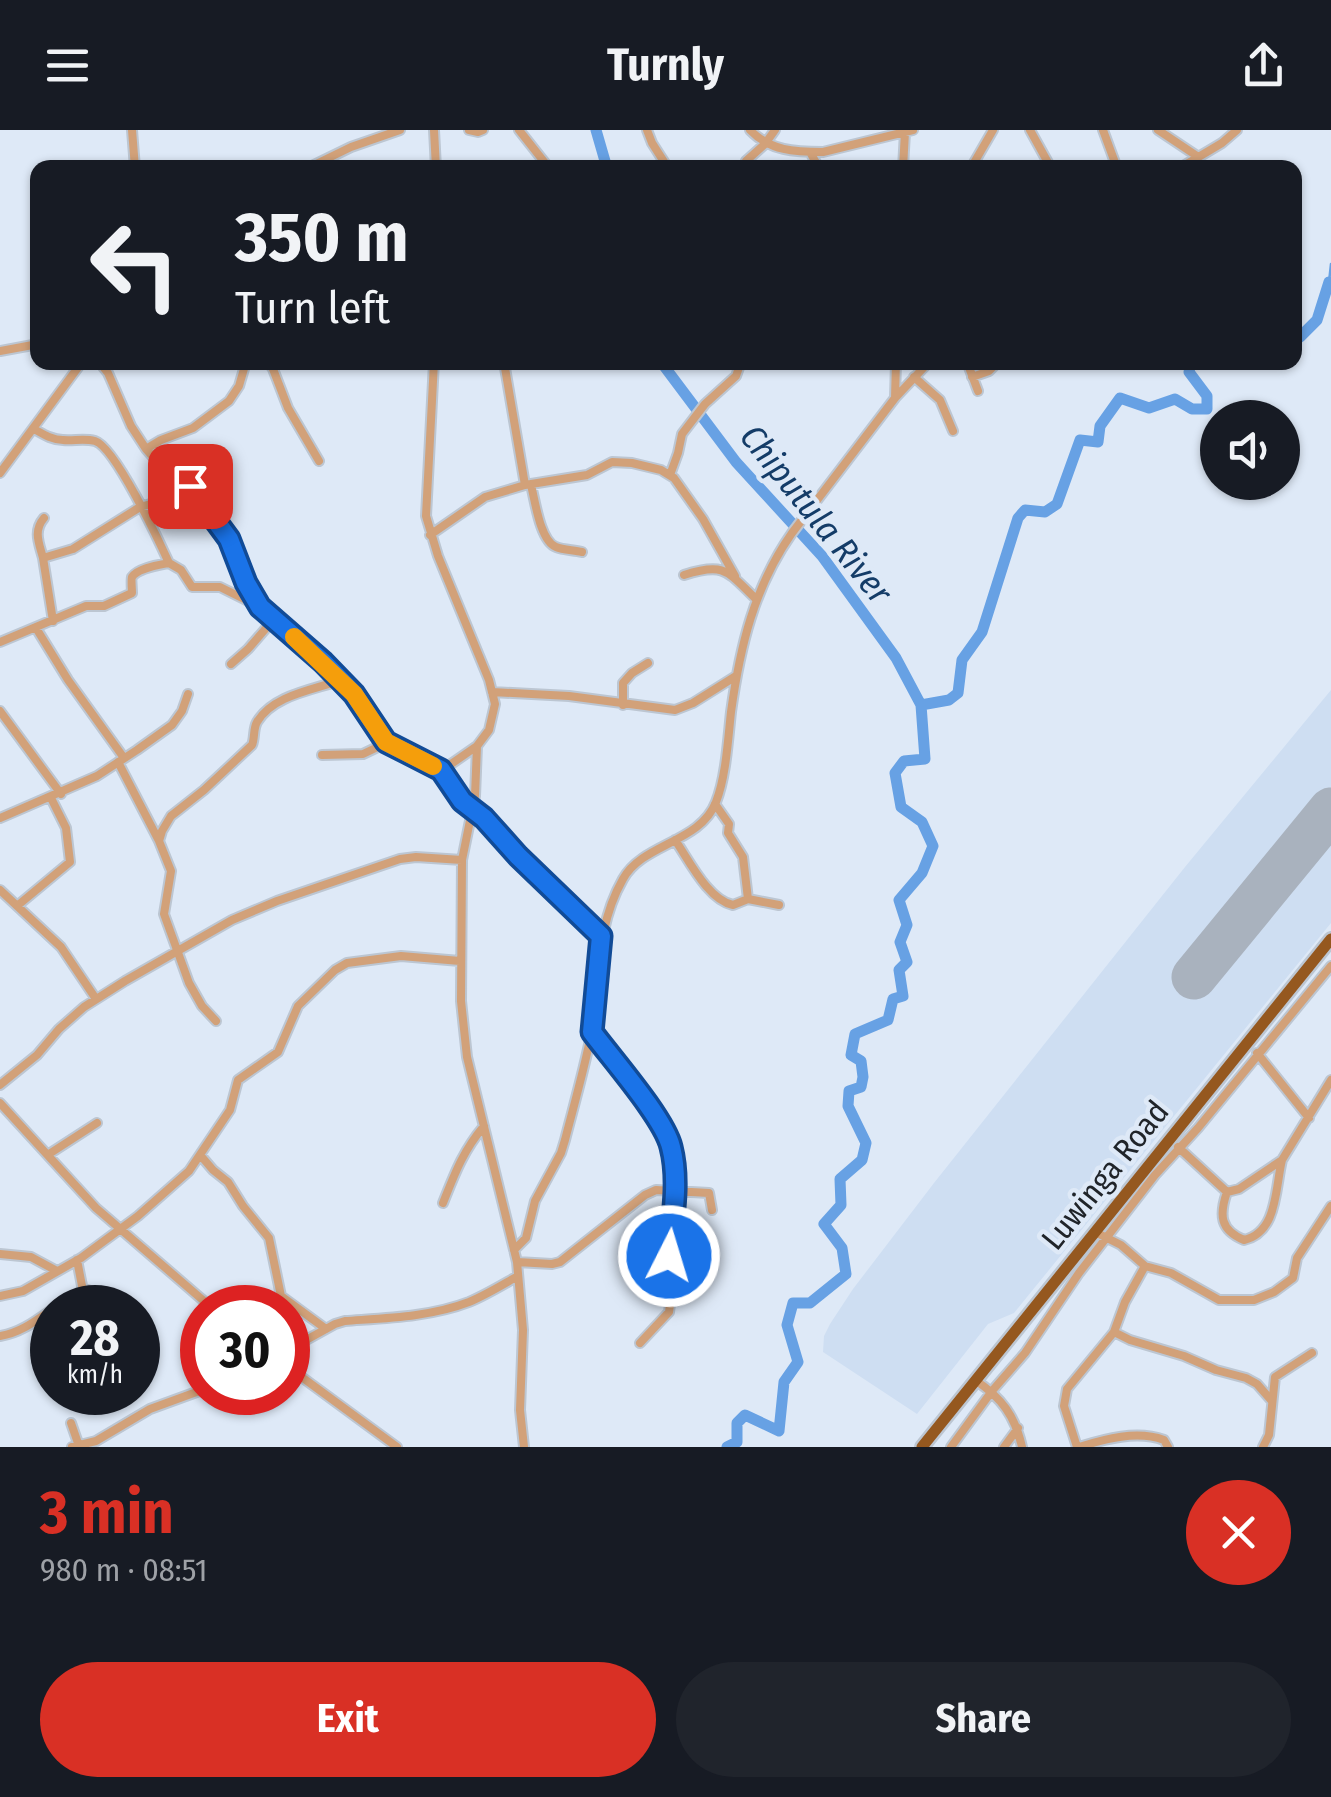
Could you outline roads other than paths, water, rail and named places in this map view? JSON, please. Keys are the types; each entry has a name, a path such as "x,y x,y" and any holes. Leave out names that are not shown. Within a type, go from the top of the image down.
{"highway":[{"name":"Luwinga Road","path":"922,1447 1173,1145 1331,939"}],"street":[{"path":"132,130 134,160"},
{"path":"324,160 400,130"},
{"path":"434,130 436,160"},
{"path":"469,130 484,130"},
{"path":"519,130 542,160"},
{"path":"647,130 663,160"},
{"path":"750,130 766,144 810,152 908,131 904,160"},
{"path":"746,160 766,144 775,130"},
{"path":"976,160 993,130"},
{"path":"1030,130 1047,160"},
{"path":"1103,130 1114,160"},
{"path":"1158,130 1197,156"},
{"path":"1191,160 1237,130"},
{"path":"810,152 814,160"},
{"path":"0,351 30,345"},
{"path":"0,473 76,370"},
{"path":"106,370 146,449 190,486 229,539 260,607"},
{"path":"146,449 193,428 229,401 244,370"},
{"path":"273,370 288,408 319,461"},
{"path":"433,370 425,503 430,535 489,680 494,704 493,717 478,746 473,808 462,860 460,961 463,1034 518,1276 523,1330 520,1410 524,1447"},
{"path":"506,370 528,485 540,522 554,547 582,552"},
{"path":"670,475 682,434 738,370"},
{"path":"895,398 896,370"},
{"path":"514,1250 526,1238 535,1201 566,1140 592,1032 601,936 625,874 695,828 715,804 743,640 756,599 779,552 895,398 921,370"},
{"path":"969,370 978,391"},
{"path":"972,378 990,370"},
{"path":"914,377 940,400 953,431"},
{"path":"34,428 56,440 79,439 103,445 169,564"},
{"path":"430,535 484,498 528,485 588,475 612,462 632,463 661,470 674,478 735,576 756,599"},
{"path":"43,558 81,546 140,507 168,499 190,486"},
{"path":"44,518 37,532 53,620"},
{"path":"0,642 86,606 104,606 128,596 134,576 148,568 176,565 192,587 220,587 260,607 274,619 354,694 386,742 441,770 462,801 601,936"},
{"path":"684,575 712,568 735,576"},
{"path":"231,664 274,619"},
{"path":"36,628 121,760 159,841 171,870 163,908 188,983 216,1021"},
{"path":"623,705 623,683 648,663"},
{"path":"492,692 569,696 676,710 736,676"},
{"path":"159,841 171,816 252,745 256,723 272,706 284,698 341,680"},
{"path":"0,818 97,776 172,725 188,694"},
{"path":"0,711 61,794"},
{"path":"322,755 363,754 386,742"},
{"path":"441,770 478,746"},
{"path":"17,906 70,862 66,828 51,798"},
{"path":"715,804 744,857 748,899"},
{"path":"675,840 719,901 732,905 748,899 780,905"},
{"path":"0,1085 96,999 232,920 400,860 462,860"},
{"path":"0,890 61,946 96,999"},
{"path":"0,1296 23,1291 77,1260 121,1230 189,1171 230,1110 238,1080 278,1052 298,1006 335,970 346,962 386,957 424,956 460,961"},
{"path":"1226,1192 1173,1145 1198,1128 1331,966"},
{"path":"592,1032 666,1132 673,1158 669,1312 640,1343"},
{"path":"1257,1053 1309,1118"},
{"path":"1226,1192 1221,1214 1228,1231 1244,1240 1257,1236 1272,1213 1282,1160 1331,1080"},
{"path":"0,1103 82,1194 185,1285"},
{"path":"48,1154 97,1123"},
{"path":"443,1203 460,1160 484,1126"},
{"path":"201,1156 228,1182 270,1238 281,1296 326,1329"},
{"path":"1226,1192 1239,1189 1282,1160"},
{"path":"516,1262 560,1262 656,1190 709,1193 712,1210"},
{"path":"951,1447 1024,1353 1100,1235 1145,1266 1171,1273 1219,1300 1254,1300 1293,1278 1298,1258 1330,1208"},
{"path":"0,1254 24,1254 57,1272"},
{"path":"77,1260 82,1285"},
{"path":"1145,1266 1114,1332 1068,1388 1064,1406 1078,1447 1146,1436 1164,1440 1168,1447"},
{"path":"310,1338 345,1321 450,1308 470,1302 518,1276"},
{"path":"0,1336 30,1324"},
{"path":"1114,1332 1246,1378 1272,1401"},
{"path":"1246,1378 1276,1377 1312,1353"},
{"path":"1263,1447 1269,1435 1276,1377"},
{"path":"975,1380 1009,1410 1022,1447"},
{"path":"310,1383 398,1447"},
{"path":"71,1423 75,1446 102,1439 132,1418 180,1398"},
{"path":"1004,1447 1018,1428"}],"waterway":[{"name":"Chiputula River","path":"596,130 605,160"},
{"path":"1329,282 1331,264"},
{"path":"1302,335 1317,320 1331,283"},
{"name":"Chiputula River","path":"667,370 736,462 822,556 896,658 921,705"},
{"path":"727,1447 737,1442 737,1423 745,1415 779,1431 784,1382 798,1362 787,1325 793,1303 810,1303 846,1274 842,1248 824,1224 841,1205 840,1179 862,1160 866,1143 848,1106 849,1091 861,1087 863,1077 861,1061 851,1055 855,1034 888,1020 893,999 903,996 899,970 907,962 900,942 907,925 899,900 922,873 933,846 922,822 901,807 895,773 904,761 925,759 921,705 949,700 958,693 962,660 982,632 1018,518 1025,510 1045,512 1057,504 1080,440 1098,442 1100,426 1120,398 1149,408 1175,399 1192,409 1207,409 1207,396 1189,370"}]}
